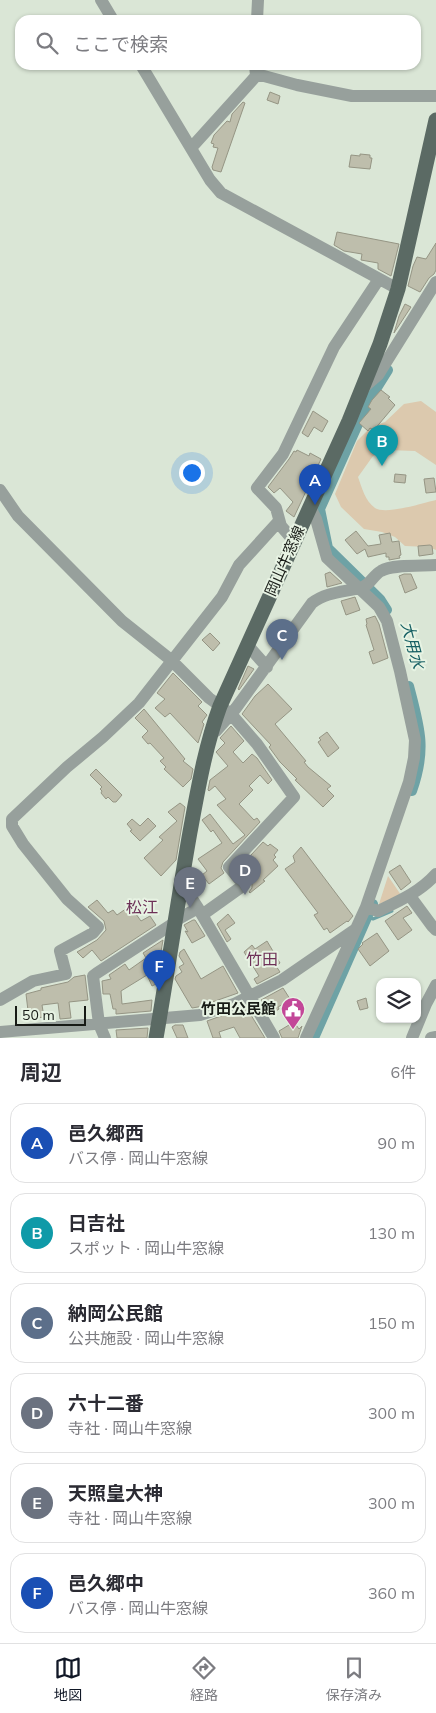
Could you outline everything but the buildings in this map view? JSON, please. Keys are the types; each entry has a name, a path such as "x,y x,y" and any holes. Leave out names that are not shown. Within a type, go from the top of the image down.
{"main road":[{"name":"岡山牛窓線","path":"156,1038 180,889 202,766 210,733 225,710 246,647 363,388 380,344 398,288 436,120"}],"street":[{"path":"101,0 110,15"},
{"path":"257,15 258,0"},
{"path":"143,70 213,184 221,193 398,288"},
{"path":"192,148 256,70 264,76 297,85 352,96 436,96"},
{"path":"294,541 288,536 279,521 276,508 257,488 283,454 334,347 379,279"},
{"path":"363,388 378,375 436,282"},
{"path":"0,490 18,516 122,621 171,660 209,698 225,710 258,744 294,797 229,867 244,886 200,912 180,918 174,924 93,976 99,1024 105,1038"},
{"path":"306,1038 356,929 370,908 409,782 419,739 386,621 380,608 364,586 327,558 316,519 310,507"},
{"path":"0,1000 33,981 66,974 60,951 93,933 98,927 67,899 23,844 12,826 12,819 139,703 222,597 238,565 279,521"},
{"path":"225,710 267,667 312,603 326,595 364,586 380,571 390,568 436,565"},
{"path":"246,647 251,649 267,667"},
{"path":"370,908 378,911 410,896 436,874"},
{"path":"180,889 187,891 274,1038"},
{"path":"410,896 436,930"},
{"path":"0,1032 200,1015 234,1004 282,980 356,929"},
{"path":"412,1038 436,985"},
{"path":"431,1038 436,1037"}],"shaded area":[{"path":"421,401 436,412 436,465 415,451 387,450 373,456 358,477 369,502 380,510 405,508 436,500 436,550 428,547 405,546 395,537 382,532 364,529 341,507 335,494 357,441 371,427 385,422 404,404"},
{"path":"388,876 401,895 379,904"}],"waterway":[{"name":"大用水","path":"387,610 380,599 328,548 320,509 368,402 388,370"},
{"name":"大用水","path":"409,686 419,727 421,750 417,776 412,791"},
{"name":"大用水","path":"314,1038 373,904"},
{"path":"368,917 373,919 392,911"}],"place":[{"name":"日吉社","path":"382,466"},
{"name":"邑久郷西","path":"315,505"},
{"name":"納岡公民館","path":"282,660"},
{"name":"六十二番","path":"245,895"},
{"name":"天照皇大神","path":"190,908"},
{"name":"邑久郷中","path":"159,991"},
{"name":"竹田公民館","path":"293,1030"}],"district":[{"name":"松江","path":"142,907"},
{"name":"竹田","path":"262,959"}]}
